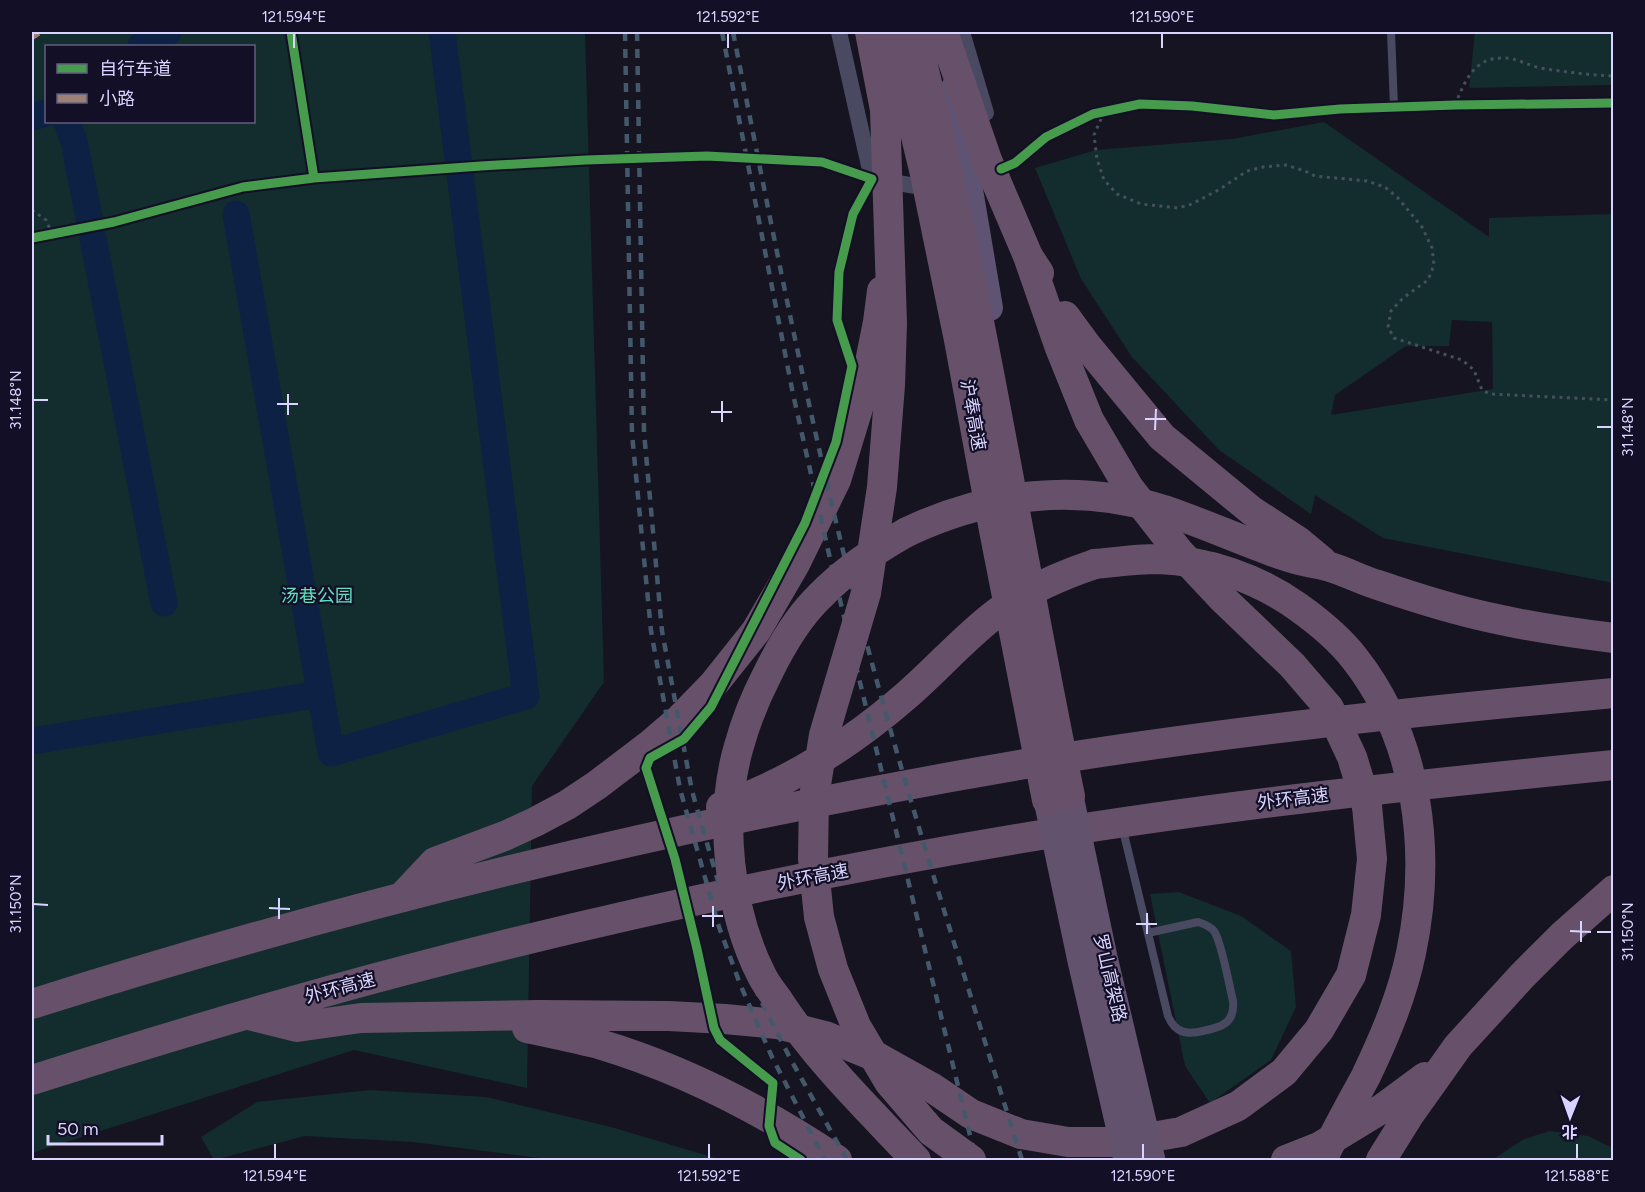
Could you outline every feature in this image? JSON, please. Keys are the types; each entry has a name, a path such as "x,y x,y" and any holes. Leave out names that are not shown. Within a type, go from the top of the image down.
{"highway":[{"path":"870,32 885,110 892,323 890,385 882,487 866,593 824,735 814,797 813,859 819,916 833,969 856,1026 889,1082 931,1131 971,1161"},
{"name":"沪奉高速","path":"891,32 925,174 994,530 1059,798"},
{"name":"沪奉高速","path":"915,32 948,169 980,327 1044,671 1059,798"},
{"path":"246,1014 297,1026 361,1018 626,1015 725,1019 777,1024 825,1036 879,1058 931,1087 971,1114 1021,1134 1068,1142 1124,1142 1180,1132 1238,1106 1284,1072 1319,1030 1351,975 1366,915 1372,859 1367,806 1352,757 1329,708 1292,665 1223,599 1179,552 1130,488 1089,420 1060,348 1028,256 987,160 942,32"},
{"path":"402,896 435,862 535,822 567,805 624,765 679,720 714,685 756,631 795,564 836,480 866,382 876,332 889,217"},
{"path":"1028,256 1065,316 1087,346 1162,437 1252,510 1298,541 1329,566"},
{"path":"916,1161 817,1053 762,977 745,934 733,889 728,840 731,786 738,748 753,702 774,659 794,627 845,572 872,552 907,532 935,519 990,502 1050,495 1113,498 1166,511 1291,558 1329,566 1410,596 1491,618 1556,631 1614,638"},
{"path":"675,831 691,817 761,791 795,774 834,750 873,723 907,695 976,630 1001,610 1038,586 1064,574 1095,564 1158,559 1215,568 1266,587 1313,617 1354,657 1369,679 1394,727 1411,778 1419,832 1421,859 1417,921 1404,983 1365,1078 1322,1161"},
{"path":"32,1004 215,948 402,896 514,868 770,811 899,786 1157,744 1418,711 1614,693"},
{"name":"外环高速","path":"32,1080 156,1040 406,970 658,909 912,858 1121,823 1296,798 1614,765"},
{"name":"罗山高架路","path":"1059,798 1084,972 1127,1161"},
{"name":"罗山高架路","path":"1059,798 1104,957 1152,1161"},
{"path":"1286,1161 1319,1147 1383,1108 1424,1078 1458,1046 1562,936 1614,890"},
{"path":"424,1017 518,1027 559,1034 637,1057 734,1100 787,1128 837,1161"},
{"path":"1381,1161 1409,1114 1458,1046"}],"main road":[{"path":"885,32 950,340 1022,720 1072,961 1118,1161"},
{"path":"942,32 1027,517 1115,952 1163,1161"}],"street":[{"path":"839,32 872,179 937,190 980,178 1001,169 962,32"}],"lane":[{"path":"1391,32 1394,107"},
{"path":"1121,823 1168,1017 1175,1028 1189,1034 1216,1028 1228,1021 1233,1001 1215,933 1204,924 1190,923 1148,933"}],"path":[{"path":"1450,105 1472,70 1490,59 1506,57 1530,66 1570,74 1614,76"},
{"path":"1450,105 1466,105"},
{"path":"1094,114 1109,111"},
{"path":"1109,111 1094,135 1097,159 1104,180 1118,194 1141,204 1178,208 1192,204 1220,189 1247,171 1286,165 1315,176 1367,182 1385,187 1398,198 1422,227 1432,248 1434,265 1428,280 1403,298 1391,311 1388,327 1395,338 1462,360 1474,370 1482,390 1490,394 1614,400"},
{"path":"32,210 46,220 51,234"}],"green space":[{"name":"汤巷公园","path":"32,32 585,32 604,682 532,786 527,1088 354,1050 32,1153"},
{"path":"1475,32 1613,32 1613,85 1469,88"},
{"path":"1324,122 1489,237 1489,218 1613,214 1613,583 1383,538 1315,495 1311,514 1219,450 1132,357 1081,279 1035,168 1096,150 1232,139","holes":["1452,320 1492,322 1493,389 1331,415 1335,395 1406,346 1449,346"]},
{"path":"1179,892 1241,916 1291,951 1296,1007 1271,1060 1210,1103 1185,1066 1150,894"},
{"path":"370,1090 486,1097 611,1127 722,1160 548,1160 413,1142 305,1136 214,1160 201,1137 257,1102"},
{"path":"1550,1131 1588,1136 1613,1148 1613,1160 1492,1160 1524,1139"}],"waterway":[{"path":"143,45 168,32"},
{"path":"236,214 331,753 526,696 442,32"},
{"path":"32,117 45,113"},
{"path":"67,123 74,141 164,603"},
{"path":"32,741 321,694"}],"railway":[{"path":"625,32 632,434 651,631 680,789 719,927 740,984 772,1057 825,1160"},
{"path":"637,32 644,432 662,631 692,791 730,923 759,997 847,1160"},
{"path":"722,32 793,394 831,563 976,1160"},
{"path":"733,32 800,362 864,635 929,861 1022,1160"}],"marked path":[{"path":"32,36 38,32"}],"cycle path":[{"path":"291,32 314,178"},
{"path":"1001,169 1015,163 1046,137 1093,114 1140,104 1192,106 1274,115 1340,109 1614,103"},
{"path":"32,238 114,222 243,187 314,178 481,166 707,156 822,162 872,179 853,214 839,272 837,320 852,366 836,442 805,523 711,707 684,739 650,758 646,768 675,859 714,1028 720,1040 773,1083 769,1126 775,1143 801,1160"}]}
